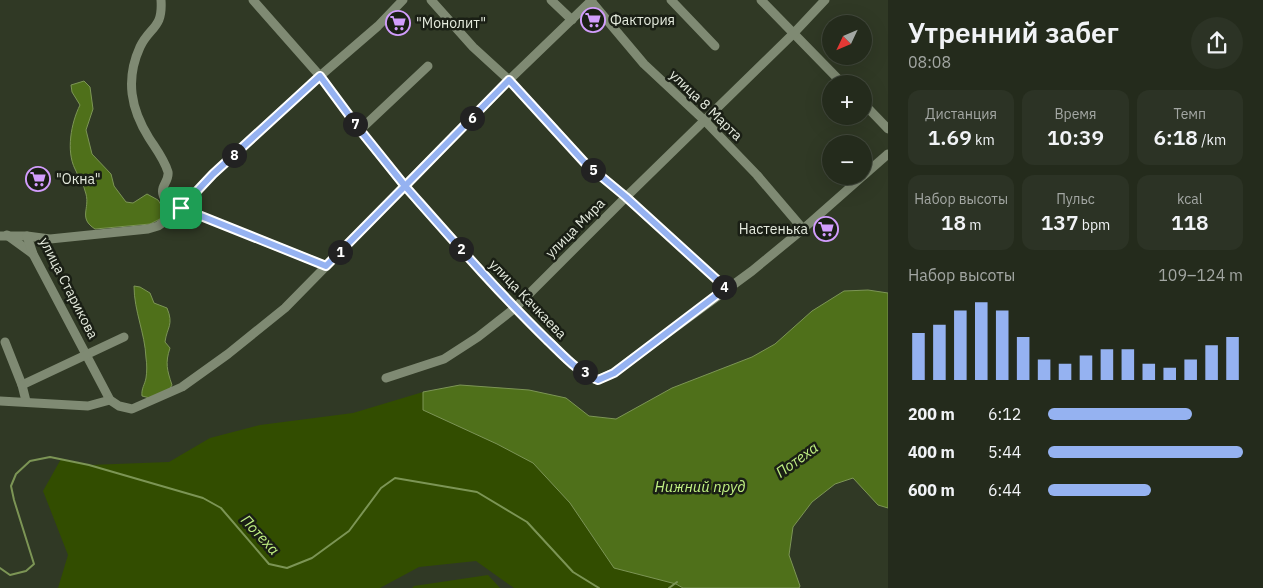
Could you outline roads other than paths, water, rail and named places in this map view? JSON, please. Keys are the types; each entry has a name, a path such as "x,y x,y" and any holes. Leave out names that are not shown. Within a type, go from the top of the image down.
{"street":[{"path":"161,0 162,12 160,21 141,45 135,60 132,75 132,99 140,124 168,172 163,188 166,200 179,210 326,266"},
{"name":"улица Качкаева","path":"253,0 320,76 405,186 514,308 568,360 592,378 598,380 614,373 726,288"},
{"name":"улица Старикова","path":"4,236 50,239 148,229 158,226 179,210 213,174 320,76 378,26 403,0"},
{"path":"430,0 473,46 509,80 585,163 626,197 726,288 752,271 853,185"},
{"path":"551,0 572,20"},
{"path":"0,400 88,406 110,400 119,406 132,409 182,387 228,354 285,308 509,80 591,0"},
{"name":"улица 8 Марта","path":"591,0 644,64 705,121 757,175 803,229"},
{"path":"671,0 715,46"},
{"path":"761,0 834,75"},
{"name":"улица Мира","path":"386,378 444,359 478,337 514,308 793,34 825,0"},
{"path":"360,130 428,66"},
{"path":"872,112 888,129"},
{"path":"872,168 888,154"},
{"path":"4,236 34,254"},
{"name":"улица Старикова","path":"27,236 34,254 110,400"},
{"name":"улица Старикова","path":"22,385 124,337"},
{"path":"5,342 22,385 26,401"}],"water":[{"path":"84,81 90,87 93,109 86,130 92,154 111,174 114,186 126,202 133,203 147,194 158,200 165,211 160,219 150,224 95,229 87,221 86,194 72,162 70,146 72,128 80,105 72,92 71,85"},
{"path":"134,286 150,293 154,303 167,308 170,318 165,342 170,348 167,366 172,385 169,390 150,398 142,396 146,380 147,363"},
{"name":"Нижний пруд","path":"868,290 888,293 888,508 878,505 853,478 835,484 812,502 793,527 789,555 800,586 799,588 683,588 676,584 614,568 570,503 533,463 423,410 423,392 460,385 529,390 566,398 589,416 616,419 672,388 752,357 775,344 812,311 844,291"}],"waterway":[{"name":"Потеха","path":"0,568 10,575 26,571 34,564 11,486 16,474 30,461 50,457 89,465 203,498 221,508 269,564 287,568 312,558 349,531 381,488 395,478 477,492 527,522 573,572 599,588"},
{"name":"Потеха","path":"669,588 677,582"}],"place":[{"name":"Фактория","path":"593,20"},
{"name":"\"Монолит\"","path":"398,23"},
{"name":"\"Окна\"","path":"38,179"},
{"name":"Настенька","path":"826,229"}]}
